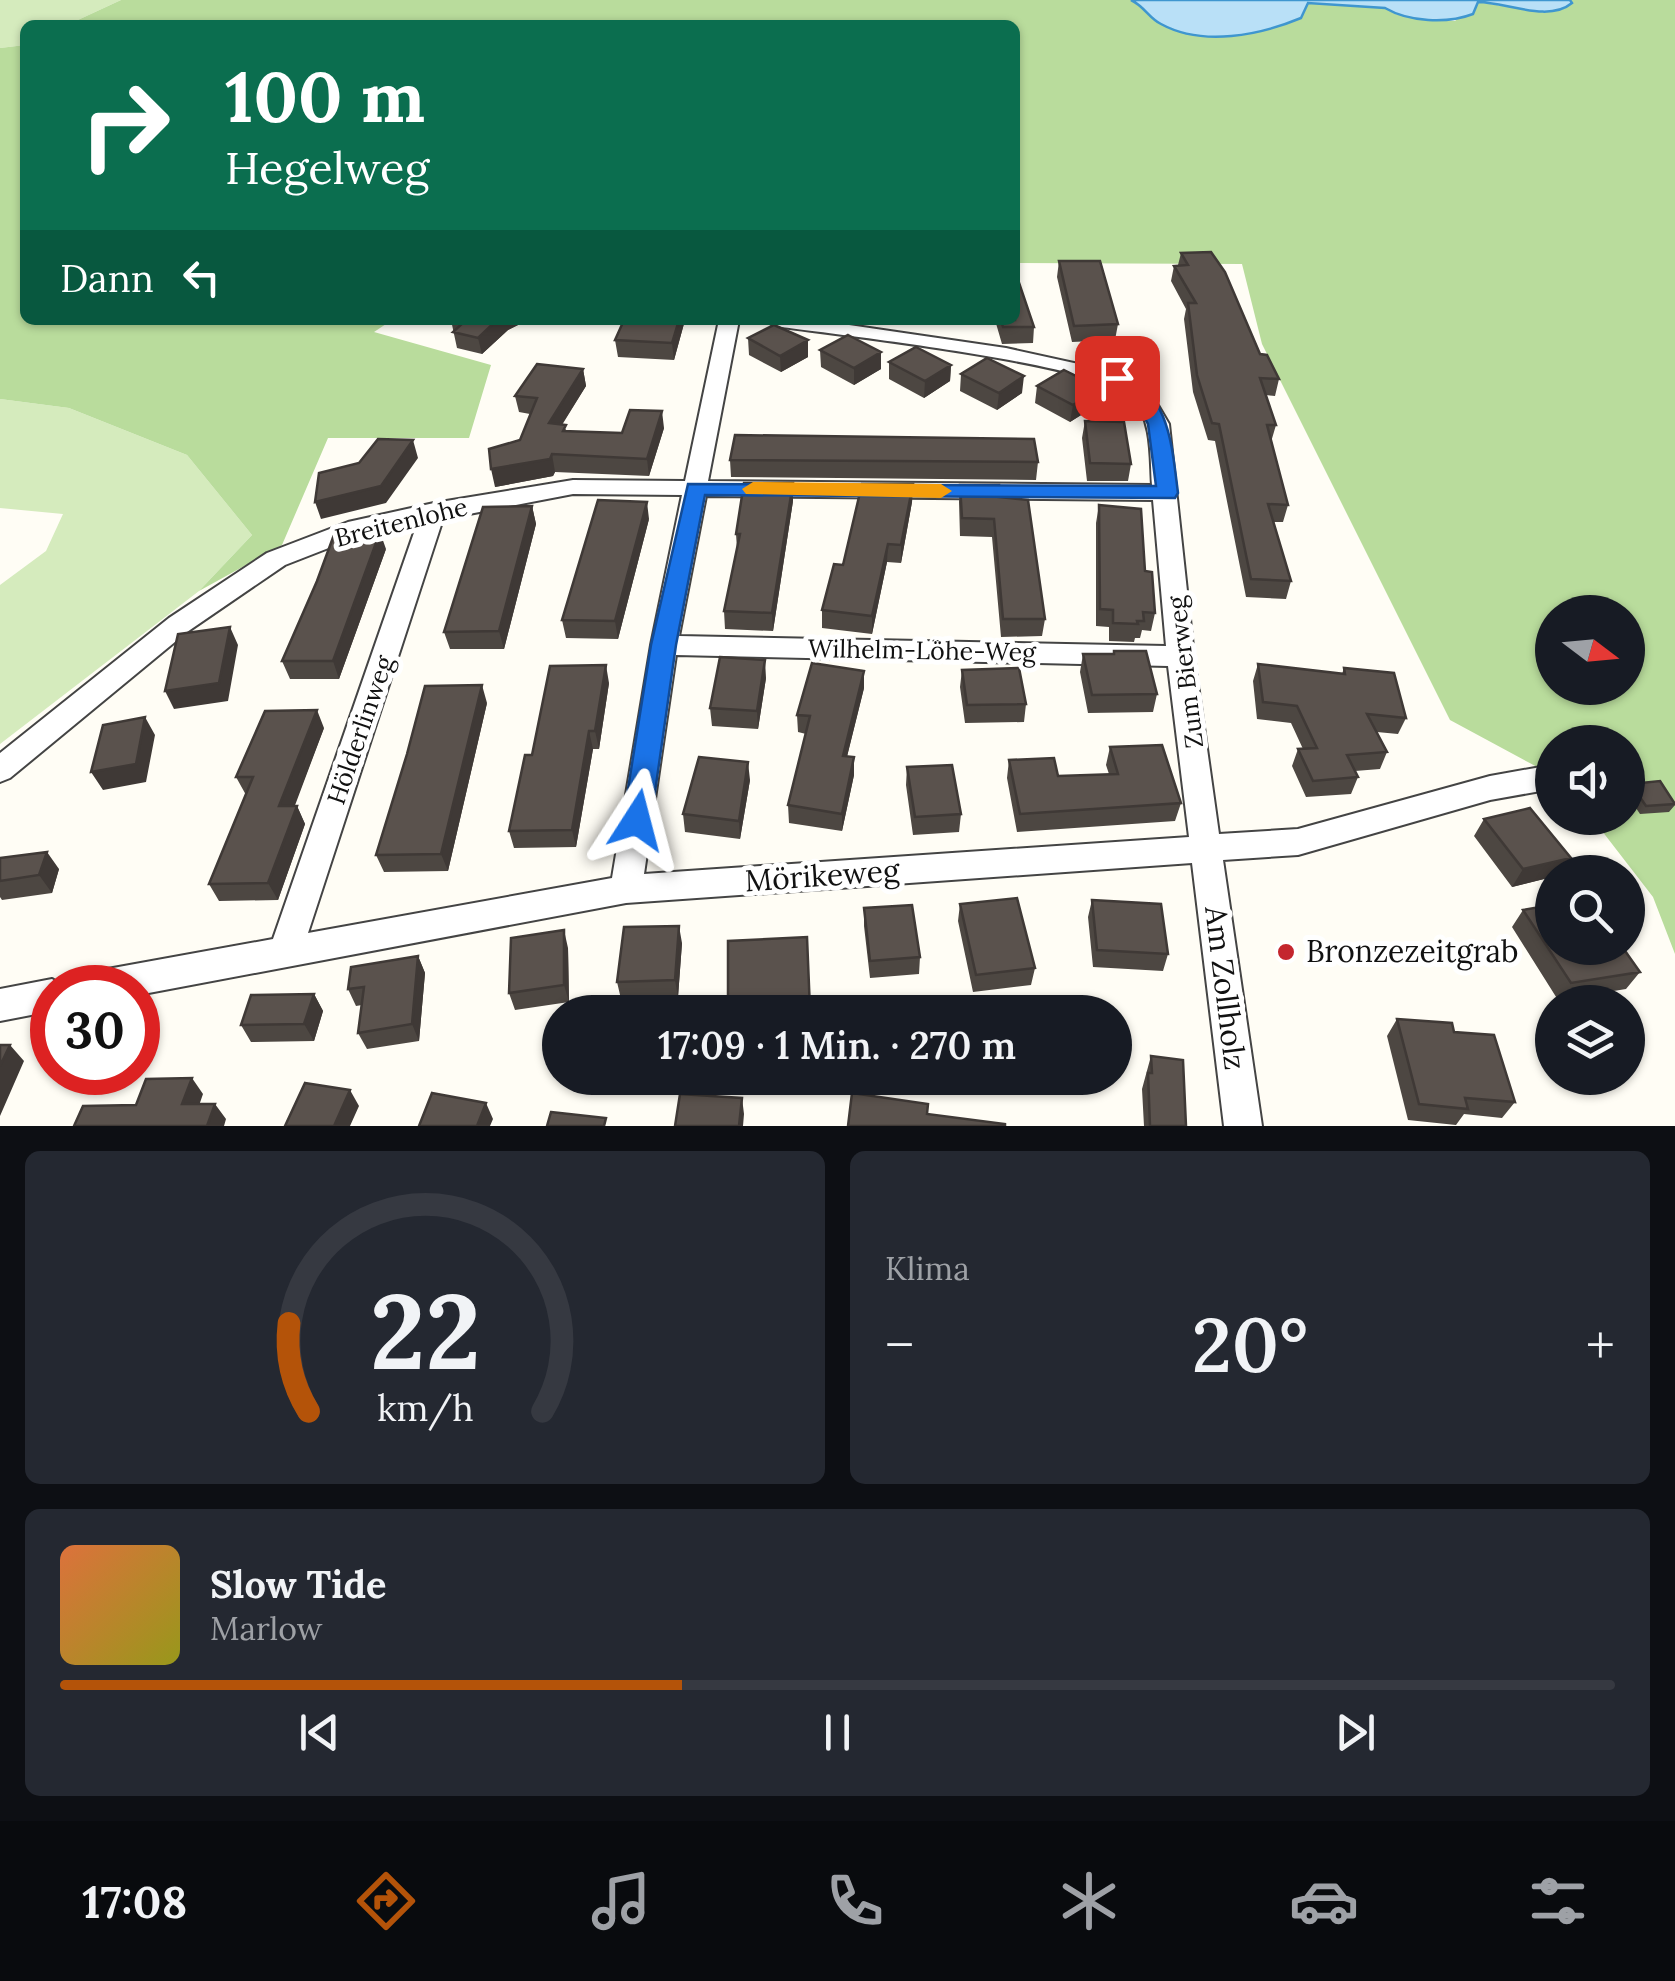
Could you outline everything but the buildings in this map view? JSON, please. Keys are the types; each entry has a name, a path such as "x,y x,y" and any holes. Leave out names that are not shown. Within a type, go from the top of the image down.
{"street":[{"path":"626,889 664,645 728,325"},
{"name":"Zum Bierweg","path":"809,325 1006,354 1117,378 1141,395 1158,424 1180,656 1207,850"},
{"name":"Breitenlohe","path":"0,770 178,625 276,559 357,528 573,488 1167,493"},
{"name":"Hölderlinweg","path":"286,950 434,511"},
{"name":"Wilhelm-Löhe-Weg","path":"664,645 1180,656"},
{"name":"Mörikeweg","path":"160,975 626,889 1298,842 1490,788 1535,779"},
{"name":"Am Zollholz","path":"1207,850 1243,1126"},
{"path":"0,1006 30,1000"}],"green space":[{"path":"0,0 121,0 78,20 20,20 20,46 0,48"},
{"path":"121,0 1131,0 1161,24 1213,37 1285,24 1301,18 1308,3 1385,8 1395,14 1455,21 1477,2 1535,11 1564,9 1570,0 1675,0 1675,954 1653,897 1645,887 1645,855 1621,855 1605,835 1645,835 1645,725 1535,725 1535,766 1450,720 1262,344 1242,264 1020,263 1020,20 78,20"},
{"path":"20,46 20,325 384,325 374,332 491,365 469,438 328,438 282,545 199,591 252,535 187,455 69,408 0,399 0,48"},
{"path":"0,399 69,408 187,455 252,535 199,591 0,744 0,585 46,551 63,514 0,508"}],"water":[{"path":"1131,0 1570,0 1572,3 1562,9 1539,11 1478,2 1473,14 1440,20 1417,19 1385,8 1308,3 1301,18 1285,24 1213,37 1161,24"}],"slow traffic":[{"path":"753,489 941,491"}],"place":[{"name":"Bronzezeitgrab","path":"1286,952"}],"route":[{"path":"637,820 664,645 696,488 1167,493 1158,424 1141,395 1117,378"}]}
